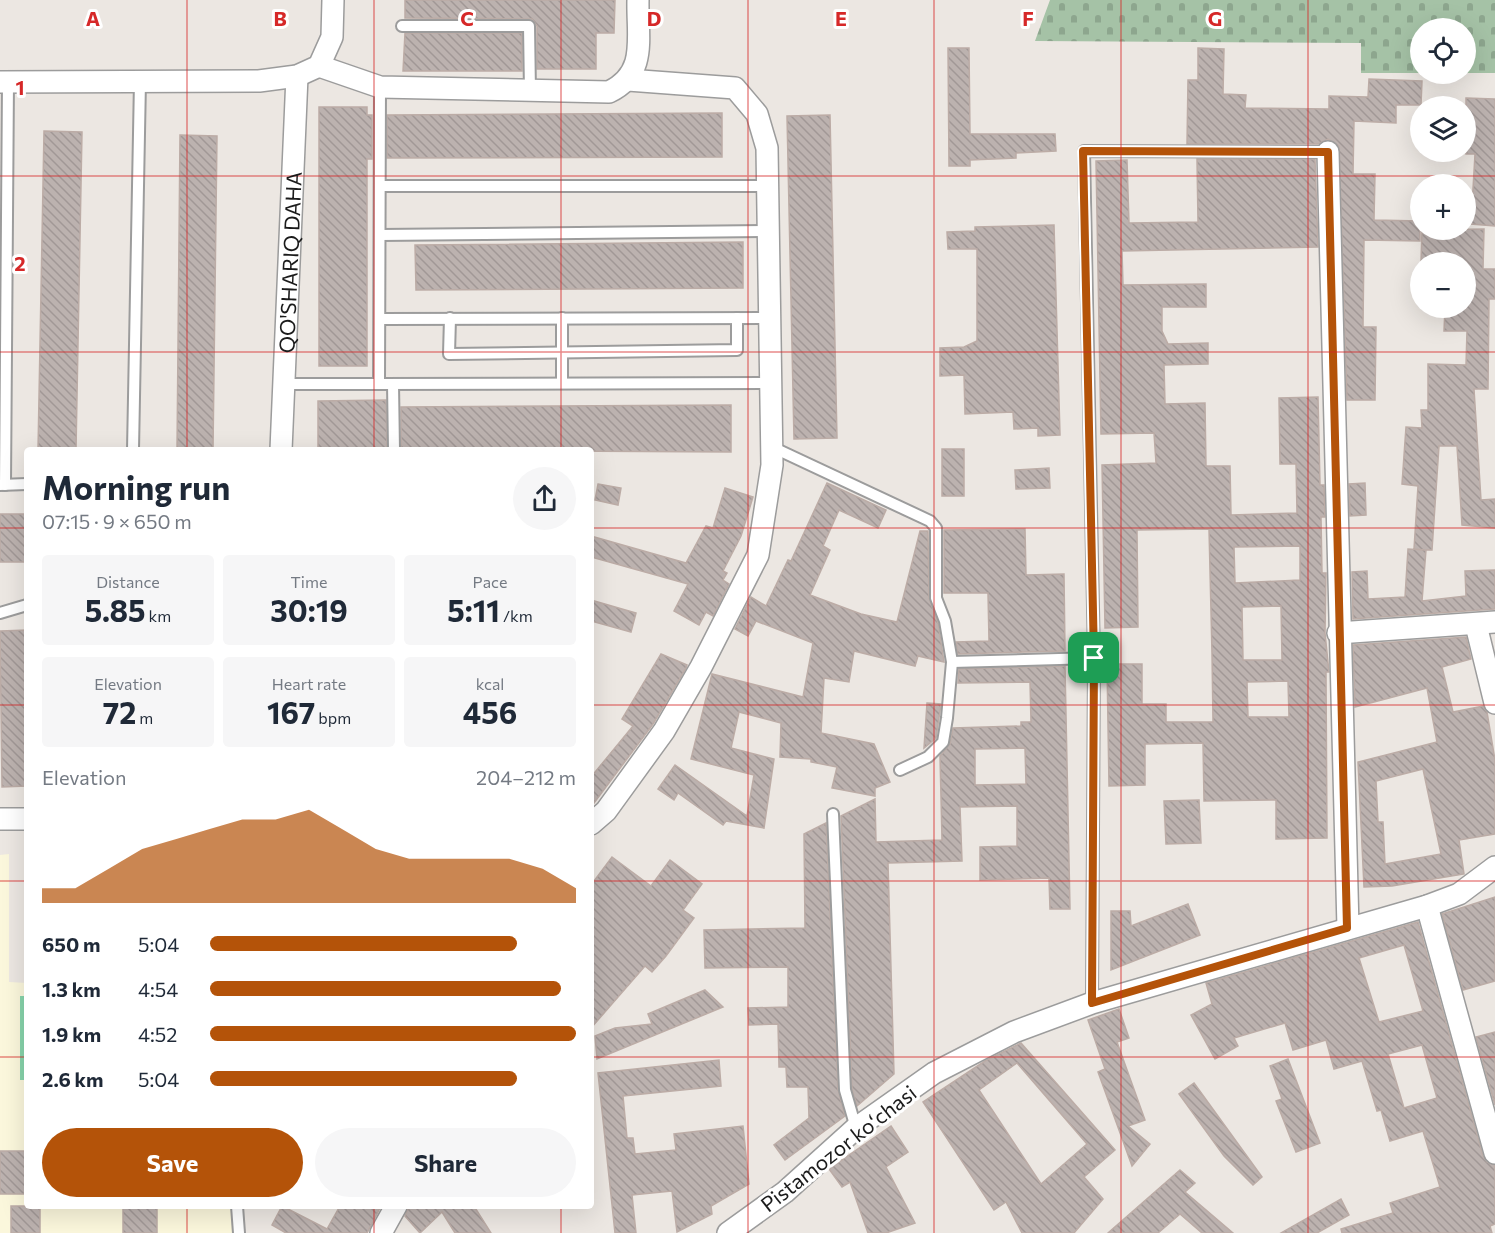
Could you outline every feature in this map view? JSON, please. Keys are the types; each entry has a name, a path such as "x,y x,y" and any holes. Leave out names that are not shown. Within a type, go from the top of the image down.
{"street":[{"path":"320,66 332,37 333,0"},
{"path":"4,82 259,81 297,76 320,66 380,87 609,92 628,80 636,69 638,0"},
{"name":"QO'SHARIQ DAHA","path":"281,447 297,76"},
{"path":"594,821 606,811 664,731 702,667 758,555 772,465 767,148 757,114 735,88 628,80"},
{"path":"1328,152 1347,928"},
{"path":"1338,633 1486,624 1495,703"},
{"path":"0,819 24,819"},
{"name":"Pistamozor koʻchasi","path":"728,1233 785,1192 856,1128 934,1073 1014,1032 1092,1003 1427,906 1459,894 1495,867"},
{"path":"1427,906 1495,1153"},
{"path":"381,1233 394,1209"}],"lane":[{"path":"402,26 529,26 530,92"},
{"path":"133,447 140,81"},
{"path":"4,82 2,485 24,484"},
{"path":"379,384 380,87"},
{"path":"1092,1003 1094,658 1083,151 1328,152"},
{"path":"380,186 768,186"},
{"path":"380,235 768,231"},
{"path":"450,318 449,354 737,350 737,318"},
{"path":"562,318 562,383"},
{"path":"380,319 770,318"},
{"path":"283,384 772,383"},
{"path":"393,384 394,447"},
{"path":"772,447 930,521 936,528 936,598 945,621 952,662 943,742 928,757 900,770"},
{"path":"0,613 24,606"},
{"path":"952,662 1094,658"},
{"path":"832,814 845,1090 856,1128"},
{"path":"237,1209 239,1233"}],"shaded area":[{"path":"9,854 9,982 24,983 24,1209 232,1209 233,1233 0,1233 0,855"}],"green space":[{"path":"1050,0 1495,0 1495,73 1476,73 1476,18 1410,18 1410,73 1361,73 1361,43 1035,41"},
{"path":"20,996 24,996 24,1080 20,1080"}],"building":[{"path":"405,0 615,0 614,33 596,33 596,69 537,69 537,26 532,19 405,18"},
{"path":"405,33 522,33 522,71 403,71"},
{"path":"948,48 969,48 970,134 1055,134 1056,151 1016,153 1016,158 970,160 970,166 949,166"},
{"path":"1198,48 1224,49 1223,94 1246,95 1245,108 1329,109 1329,96 1368,97 1369,79 1410,81 1410,84 1422,84 1421,96 1410,96 1410,105 1396,105 1396,123 1354,121 1353,174 1375,174 1374,220 1410,221 1410,240 1420,240 1420,241 1364,240 1363,327 1376,327 1375,400 1347,400 1339,146 1328,139 1318,144 1187,144 1188,80 1198,80"},
{"path":"1476,98 1495,99 1495,226 1476,224 1476,174 1474,174 1476,162"},
{"path":"319,107 367,107 367,115 372,115 372,159 367,159 367,366 319,366"},
{"path":"722,113 722,157 387,158 387,115"},
{"path":"830,115 837,438 794,439 787,116"},
{"path":"44,131 82,132 76,447 38,447"},
{"path":"180,135 217,136 213,447 177,447"},
{"path":"1197,159 1315,159 1318,247 1122,251 1123,285 1206,284 1206,307 1162,307 1162,331 1168,344 1208,343 1208,364 1164,365 1165,404 1205,403 1206,466 1230,466 1231,515 1297,513 1296,464 1280,464 1279,398 1318,397 1320,485 1324,485 1325,517 1321,517 1322,573 1326,573 1325,633 1329,672 1326,672 1327,838 1276,839 1276,800 1204,801 1203,743 1145,744 1145,785 1109,786 1107,664 1142,664 1142,704 1166,704 1166,722 1213,722 1212,654 1209,529 1137,530 1138,627 1105,628 1102,465 1156,463 1154,433 1101,434 1096,161 1127,160 1129,223 1198,222","holes":["1300,546 1300,580 1235,583 1234,547","1281,606 1282,660 1243,660 1242,607","1288,681 1289,717 1248,717 1247,682"]},
{"path":"1054,225 1060,435 1038,436 1038,428 1014,429 1013,412 965,414 964,375 940,376 940,348 964,347 977,341 977,249 948,249 947,232 975,231 975,227"},
{"path":"1476,229 1484,229 1483,269 1495,269 1495,299 1489,299 1488,389 1474,389 1481,500 1495,499 1495,528 1462,525 1457,446 1439,446 1432,550 1426,550 1422,601 1466,596 1465,571 1495,570 1495,609 1353,619 1352,572 1367,571 1368,599 1405,597 1408,549 1425,550 1414,549 1418,486 1402,484 1406,427 1422,428 1421,410 1428,410 1428,364 1466,365 1467,331 1444,331 1445,318 1476,318 1476,252 1421,252 1422,240 1476,240"},
{"path":"743,242 743,288 416,290 415,245"},
{"path":"386,400 387,447 318,447 318,401"},
{"path":"731,405 731,452 594,451 594,447 401,447 401,407"},
{"path":"942,449 964,449 964,496 942,496"},
{"path":"1049,468 1050,488 1016,489 1015,470"},
{"path":"827,483 886,510 878,528 839,510 823,546 830,550 810,595 861,614 897,622 920,531 928,531 929,598 938,623 944,662 918,656 915,666 854,651 849,682 824,678 821,733 874,744 890,782 875,788 875,796 832,788 837,767 811,762 811,759 780,757 781,723 739,712 731,748 774,759 764,828 726,821 723,825 678,793 674,800 658,789 675,765 747,816 754,775 691,759 712,674 803,697 813,643 756,621 748,636 735,629 751,597 766,606 788,560 791,561"},
{"path":"1365,483 1366,515 1350,516 1349,484"},
{"path":"598,484 621,488 618,505 595,500"},
{"path":"725,488 753,497 741,536 723,571 727,573 723,580 729,584 713,616 706,612 699,625 674,611 688,584 594,558 594,537 686,563 706,526 713,528"},
{"path":"0,514 24,514 24,562 0,562"},
{"path":"1025,529 1026,575 1064,574 1065,651 958,654 956,642 989,641 988,593 944,593 944,530"},
{"path":"594,601 636,613 631,632 594,622"},
{"path":"24,630 24,786 2,787 0,631"},
{"path":"1466,637 1471,659 1442,667 1453,712 1483,706 1487,712 1495,760 1495,834 1459,840 1464,874 1392,886 1364,887 1358,762 1437,742 1427,688 1355,707 1353,645","holes":["1423,769 1441,854 1385,864 1383,822 1378,822 1376,781"]},
{"path":"661,654 687,665 653,724 594,803 594,773 633,726 622,719"},
{"path":"1065,666 1070,909 1050,909 1049,878 980,880 980,847 1017,846 1017,806 960,807 962,861 888,863 894,1074 857,1106 852,1089 841,816 875,799 876,842 942,840 940,756 950,744 953,728 1021,726 1021,722 1031,722 1030,682 958,683 959,669","holes":["1025,748 1026,784 975,785 975,749"]},
{"path":"927,703 941,704 936,738 924,748"},
{"path":"1199,800 1201,843 1166,844 1164,801"},
{"path":"826,823 838,1090 845,1116 785,1160 774,1145 809,1118 808,1087 787,1087 786,1067 779,1067 778,1024 749,1025 748,1008 788,1007 788,967 705,968 704,930 805,928 804,834"},
{"path":"612,857 651,886 670,860 702,884 683,910 694,918 666,956 652,972 645,966 594,1025 594,881"},
{"path":"1495,897 1495,981 1463,990 1442,914"},
{"path":"1188,904 1200,935 1111,970 1111,911 1130,911 1131,926"},
{"path":"1418,922 1483,1156 1487,1162 1495,1165 1495,1224 1490,1226 1492,1233 1342,1233 1341,1229 1393,1213 1390,1203 1440,1187 1423,1131 1390,1141 1381,1110 1377,1111 1362,1061 1334,1069 1326,1040 1293,1050 1285,1023 1234,1038 1238,1046 1215,1059 1191,1015 1212,1004 1206,983","holes":["1404,945 1423,1011 1379,1022 1359,958","1422,1045 1437,1098 1404,1108 1388,1054"]},
{"path":"705,990 723,1007 597,1059 595,1036 615,1028 652,1024 648,1014"},
{"path":"1119,1009 1129,1038 1117,1042 1145,1120 1128,1126 1150,1144 1132,1166 1098,1072 1105,1069 1088,1020"},
{"path":"1495,1032 1495,1105 1476,1037"},
{"path":"1021,1043 1115,1150 1084,1177 1103,1199 1074,1233 1022,1233 1006,1202 994,1210 923,1102 985,1061","holes":["1017,1063 1087,1144 1041,1184 979,1090"]},
{"path":"1288,1059 1320,1143 1296,1152 1276,1101 1282,1099 1270,1066"},
{"path":"719,1060 721,1086 623,1096 627,1138 633,1138 635,1154 676,1150 674,1134 743,1126 749,1184 711,1206 712,1214 677,1232 672,1191 632,1195 636,1233 615,1233 598,1073"},
{"path":"1194,1083 1262,1177 1253,1185 1224,1156 1179,1094"},
{"path":"891,1126 908,1152 886,1167 915,1223 886,1233 868,1233 850,1182 842,1187 829,1169"},
{"path":"0,1151 24,1151 24,1194 0,1194"},
{"path":"1180,1170 1195,1183 1185,1192 1233,1233 1202,1233 1180,1214 1158,1233 1108,1233"},
{"path":"1341,1199 1349,1215 1317,1233 1281,1233"},
{"path":"11,1206 40,1209 40,1233 11,1233"},
{"path":"123,1209 157,1209 157,1233 123,1233"},
{"path":"280,1209 288,1209 327,1229 338,1209 379,1209 367,1233 286,1233 272,1225"},
{"path":"408,1209 476,1209 491,1233 455,1233 442,1212 420,1233 405,1216"}],"route":[{"path":"1083,151 1328,152 1347,928 1092,1003 1094,658 1083,151"}]}
